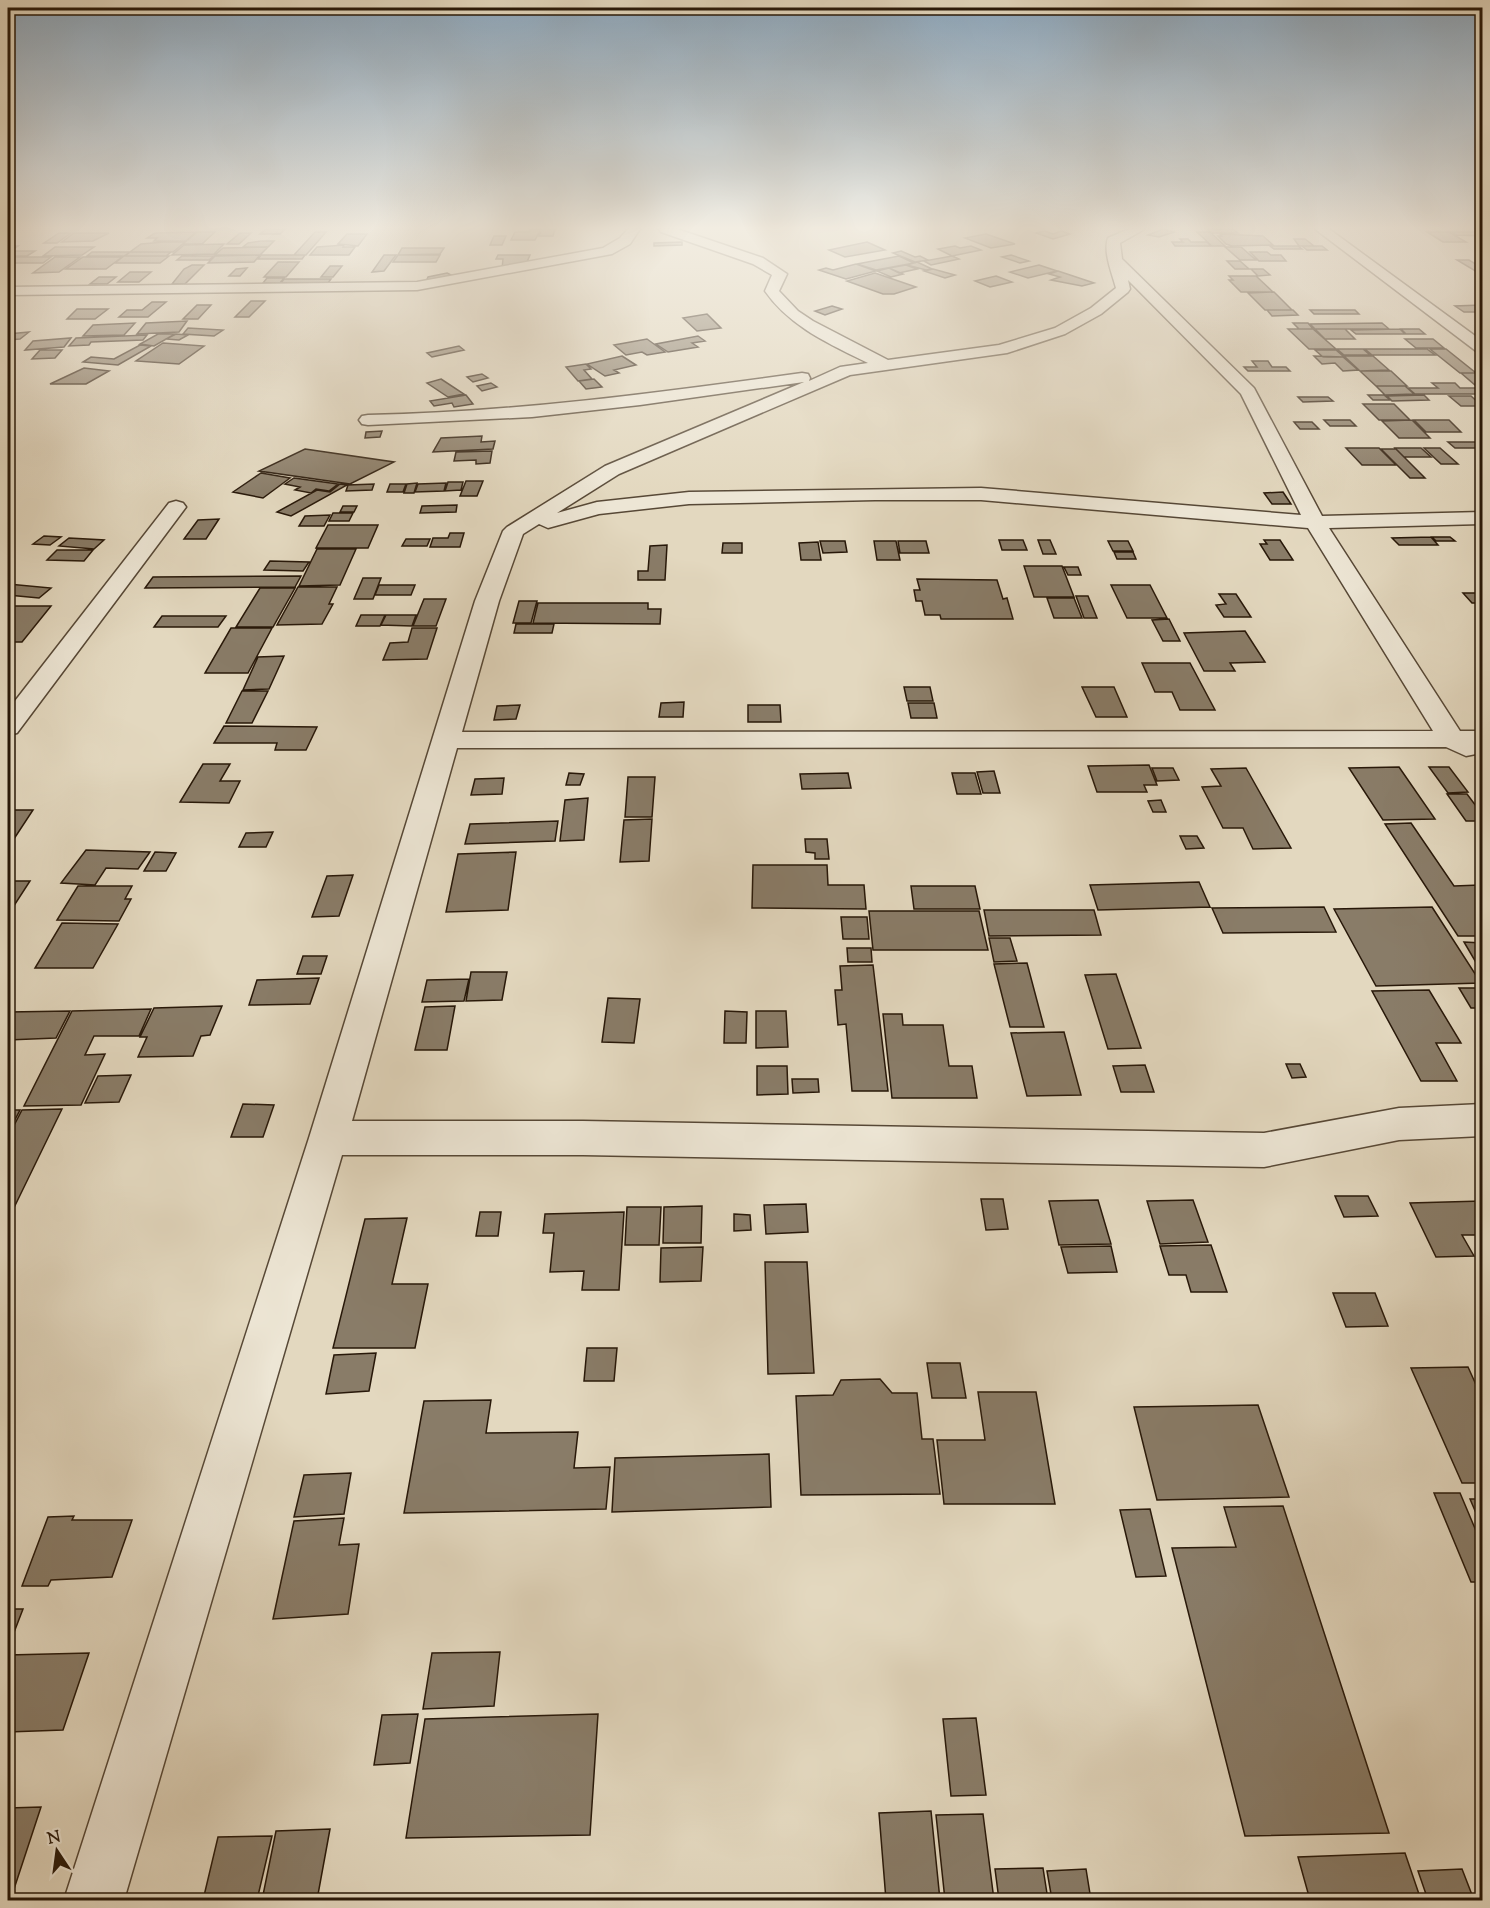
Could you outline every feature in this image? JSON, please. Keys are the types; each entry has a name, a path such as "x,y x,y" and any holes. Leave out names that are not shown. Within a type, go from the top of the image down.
{"street":[{"path":"800,318 885,365"},
{"path":"368,420 489,417 554,411 1001,350 1060,331 1082,318"},
{"path":"1173,318 1248,393 1315,522 1452,739 1482,759"},
{"path":"1449,318 1476,337 1482,348"},
{"path":"94,1900 328,1138 487,601 514,531 612,470 846,371"},
{"path":"514,531 597,508 689,498 875,494 992,495 1315,522 1482,518"},
{"path":"8,727 176,507"},
{"path":"447,740 1482,739"},
{"path":"328,1138 583,1138 1264,1150 1399,1124 1482,1120"}],"building":[{"path":"68,318 96,318 95,319"},
{"path":"683,318 711,318 721,328 697,331"},
{"path":"187,321 179,332 137,334 146,323"},
{"path":"135,323 124,335 83,336 93,325"},
{"path":"1293,323 1308,323 1313,329 1299,329"},
{"path":"1382,323 1389,329 1315,329 1310,324"},
{"path":"188,328 223,330 214,336 183,334"},
{"path":"1288,329 1313,329 1336,349 1309,349"},
{"path":"1315,329 1345,329 1355,339 1325,339"},
{"path":"1400,329 1405,334 1356,334 1351,330"},
{"path":"1401,329 1419,329 1425,334 1406,334"},
{"path":"29,332 20,339 8,340 8,334"},
{"path":"158,334 175,334 154,346 140,344"},
{"path":"176,334 188,335 179,340 166,339"},
{"path":"147,335 143,340 91,342 89,345 69,346 76,338"},
{"path":"698,336 705,341 692,343 698,347 668,352 656,344"},
{"path":"71,338 64,347 25,350 33,341"},
{"path":"647,339 665,352 626,355 614,345"},
{"path":"1405,339 1433,339 1444,348 1416,348"},
{"path":"163,343 204,346 179,364 136,361"},
{"path":"140,345 151,346 118,365 83,362 91,357 114,359"},
{"path":"459,346 464,350 432,357 427,353"},
{"path":"1337,349 1363,349 1370,355 1344,355"},
{"path":"1365,349 1427,349 1435,355 1372,355"},
{"path":"1430,349 1446,349 1476,373 1460,373"},
{"path":"40,350 62,350 55,358 32,359"},
{"path":"1315,350 1336,350 1344,357 1323,357"},
{"path":"622,356 636,365 614,370 619,373 605,376 587,364"},
{"path":"1314,356 1343,357 1358,370 1343,371 1335,363 1322,364"},
{"path":"1344,356 1373,356 1389,370 1360,371"},
{"path":"1252,361 1268,361 1272,367 1286,367 1290,371 1248,371 1244,367 1257,367"},
{"path":"586,364 591,369 584,370 592,379 578,381 566,367"},
{"path":"84,368 109,371 86,384 50,384"},
{"path":"1360,371 1391,371 1407,386 1376,386"},
{"path":"1461,373 1477,373 1482,378 1482,391"},
{"path":"482,374 488,378 473,382 467,377"},
{"path":"441,379 464,394 448,397 427,383"},
{"path":"594,379 602,387 586,389 579,381"},
{"path":"491,383 497,387 482,391 477,386"},
{"path":"1432,383 1455,383 1460,388 1477,388 1482,394 1415,394 1408,388 1438,388"},
{"path":"1376,386 1405,386 1414,394 1385,395"},
{"path":"466,395 473,404 454,407 452,403 434,406 430,401"},
{"path":"1368,395 1384,395 1390,400 1373,400"},
{"path":"1424,395 1429,400 1392,401 1387,396"},
{"path":"1449,396 1471,396 1482,406 1461,406"},
{"path":"1298,397 1328,397 1333,401 1303,402"},
{"path":"1363,404 1394,404 1410,420 1379,420"},
{"path":"1324,420 1350,420 1356,426 1330,426"},
{"path":"1412,420 1430,438 1399,438 1382,421"},
{"path":"1414,420 1449,420 1461,432 1426,432"},
{"path":"1294,422 1312,422 1319,429 1300,429"},
{"path":"382,431 380,437 365,438 366,432"},
{"path":"482,436 481,442 495,441 493,449 433,452 441,438"},
{"path":"1448,442 1475,442 1482,448 1455,448"},
{"path":"1346,448 1379,448 1396,465 1362,465"},
{"path":"1395,448 1421,448 1431,457 1404,457"},
{"path":"1424,448 1440,448 1458,464 1441,464"},
{"path":"305,449 394,462 350,484 259,471"},
{"path":"1381,449 1396,449 1425,478 1410,478"},
{"path":"492,451 490,463 476,464 476,460 454,461 456,452"},
{"path":"261,473 290,478 263,498 233,492"},
{"path":"294,478 338,484 329,491 316,489 311,493 295,490 300,487 285,484"},
{"path":"466,481 483,481 477,496 460,496"},
{"path":"448,482 463,482 461,490 445,491"},
{"path":"417,483 414,493 404,493 407,484"},
{"path":"446,483 444,491 415,492 418,484"},
{"path":"340,484 347,485 291,516 277,512 317,490 330,492"},
{"path":"374,484 372,490 346,491 348,485"},
{"path":"390,484 406,484 403,492 387,492"},
{"path":"1283,492 1291,504 1272,504 1264,493"},
{"path":"457,505 456,512 420,513 422,506"},
{"path":"343,506 357,506 354,512 340,512"},
{"path":"333,513 353,513 349,521 329,521"},
{"path":"330,515 324,526 299,526 305,516"},
{"path":"219,519 206,539 184,539 198,520"},
{"path":"328,525 378,525 368,548 316,548"},
{"path":"450,533 464,533 460,547 430,547 433,538 448,538"},
{"path":"44,536 61,537 50,545 33,544"},
{"path":"1431,537 1438,545 1399,545 1392,538"},
{"path":"1432,537 1450,537 1455,541 1436,541"},
{"path":"69,538 104,540 94,549 59,546"},
{"path":"406,539 430,539 427,546 402,546"},
{"path":"999,540 1023,540 1027,550 1002,550"},
{"path":"1038,540 1050,540 1056,554 1043,554"},
{"path":"1264,540 1280,540 1293,560 1270,560 1260,544 1267,544"},
{"path":"820,541 845,541 847,552 823,553"},
{"path":"874,541 896,541 900,560 877,560"},
{"path":"898,541 926,541 929,553 900,553"},
{"path":"1108,541 1128,541 1133,551 1113,551"},
{"path":"818,542 821,560 801,560 799,543"},
{"path":"723,543 742,543 742,553 722,553"},
{"path":"667,545 665,580 638,580 638,571 648,571 650,546"},
{"path":"317,549 356,549 340,585 299,586"},
{"path":"57,550 93,550 84,561 47,560"},
{"path":"1114,552 1133,552 1136,559 1117,559"},
{"path":"270,561 309,562 303,571 264,570"},
{"path":"1024,566 1062,566 1074,597 1034,597"},
{"path":"1064,567 1078,567 1081,575 1068,575"},
{"path":"301,576 295,587 145,588 153,577"},
{"path":"363,578 381,578 373,599 354,599"},
{"path":"917,579 997,580 1003,599 1007,598 1013,619 941,619 940,615 925,615 922,601 916,601 914,590 920,590"},
{"path":"8,584 51,588 39,598 8,595"},
{"path":"379,585 415,585 411,595 375,595"},
{"path":"1111,585 1150,585 1167,618 1127,618"},
{"path":"298,587 337,587 329,604 333,604 322,624 277,625"},
{"path":"260,588 295,588 273,627 236,627"},
{"path":"1463,593 1482,593 1482,603 1472,603"},
{"path":"1219,594 1236,594 1251,617 1224,617 1216,605 1226,604"},
{"path":"1076,596 1088,596 1097,618 1084,618"},
{"path":"1047,598 1074,598 1082,618 1054,618"},
{"path":"424,599 446,599 436,626 413,626"},
{"path":"519,601 537,601 531,623 513,623"},
{"path":"538,603 648,603 648,609 661,609 660,624 533,623"},
{"path":"14,606 51,606 22,642 8,642 8,614"},
{"path":"361,615 385,615 380,626 356,626"},
{"path":"386,615 416,615 412,626 381,625"},
{"path":"162,616 226,616 218,627 154,627"},
{"path":"1169,619 1180,641 1163,641 1152,620"},
{"path":"516,624 554,624 552,633 514,633"},
{"path":"231,628 272,628 248,673 205,673"},
{"path":"412,628 437,628 427,659 383,660 390,643 408,642"},
{"path":"1245,631 1265,662 1230,663 1235,671 1204,671 1184,633"},
{"path":"284,656 269,689 243,690 258,657"},
{"path":"1142,663 1190,663 1215,710 1180,710 1172,692 1155,692"},
{"path":"904,687 930,687 933,701 907,701"},
{"path":"1082,687 1114,687 1127,717 1096,717"},
{"path":"242,691 268,691 252,723 226,723"},
{"path":"684,702 683,717 659,717 661,703"},
{"path":"908,703 934,703 937,718 911,718"},
{"path":"520,705 516,719 494,720 497,706"},
{"path":"748,705 780,705 781,722 748,722"},
{"path":"224,726 317,727 306,750 275,750 277,743 214,743"},
{"path":"203,764 230,764 220,781 240,781 229,803 180,802"},
{"path":"1149,765 1157,785 1144,785 1147,792 1097,792 1088,766"},
{"path":"1399,767 1435,819 1383,820 1349,768"},
{"path":"1429,767 1449,767 1468,792 1448,793"},
{"path":"1152,768 1173,768 1179,780 1157,781"},
{"path":"1246,768 1291,848 1253,849 1243,828 1223,828 1202,787 1221,786 1211,769"},
{"path":"994,771 1000,793 983,793 977,772"},
{"path":"569,773 584,774 580,785 566,785"},
{"path":"848,773 851,788 802,789 800,774"},
{"path":"952,773 975,773 981,794 957,794"},
{"path":"628,777 655,777 652,817 625,817"},
{"path":"504,778 502,794 471,795 475,779"},
{"path":"1447,794 1467,794 1482,814 1482,821 1466,821"},
{"path":"588,798 584,840 560,841 565,800"},
{"path":"1161,800 1166,812 1153,812 1148,801"},
{"path":"9,810 33,810 8,848 8,812"},
{"path":"652,819 649,861 620,862 624,820"},
{"path":"558,821 555,841 465,844 470,824"},
{"path":"1411,823 1454,886 1480,885 1482,889 1482,936 1458,936 1385,824"},
{"path":"273,832 266,847 239,847 246,833"},
{"path":"1180,836 1197,836 1204,848 1186,849"},
{"path":"805,839 827,839 829,859 815,859 815,853 806,852"},
{"path":"86,850 150,852 138,869 106,868 95,885 61,883"},
{"path":"155,852 176,853 166,871 144,871"},
{"path":"516,852 508,910 446,912 458,854"},
{"path":"753,865 827,865 828,885 864,885 866,909 752,908"},
{"path":"353,875 339,916 312,917 327,876"},
{"path":"8,881 30,881 8,915"},
{"path":"1199,882 1210,907 1098,910 1090,885"},
{"path":"78,886 132,886 125,899 131,899 119,921 57,920"},
{"path":"911,886 975,886 980,909 914,909"},
{"path":"1324,907 1336,932 1223,933 1212,908"},
{"path":"1432,907 1481,983 1376,986 1334,909"},
{"path":"984,910 1094,910 1101,935 989,936"},
{"path":"869,911 979,911 988,950 873,950"},
{"path":"841,917 867,917 869,939 843,939"},
{"path":"62,923 118,924 93,968 35,968"},
{"path":"989,938 1010,938 1017,961 994,962"},
{"path":"1464,942 1482,943 1482,971 1481,971"},
{"path":"847,948 871,948 872,962 848,962"},
{"path":"303,956 327,956 321,974 297,974"},
{"path":"1027,963 1044,1027 1010,1027 994,964"},
{"path":"873,965 888,1091 852,1091 846,1024 838,1025 835,990 842,990 840,966"},
{"path":"471,972 507,972 502,1000 466,1001"},
{"path":"1116,974 1141,1048 1108,1049 1085,975"},
{"path":"319,978 310,1004 249,1005 257,980"},
{"path":"469,979 464,1001 422,1002 427,980"},
{"path":"1459,988 1482,988 1482,1008 1471,1008"},
{"path":"1429,990 1461,1043 1436,1043 1457,1081 1421,1081 1372,991"},
{"path":"608,998 640,999 634,1043 602,1042"},
{"path":"222,1006 210,1035 201,1036 193,1056 138,1057 147,1037 140,1037 154,1008"},
{"path":"455,1006 447,1050 415,1050 425,1007"},
{"path":"151,1009 139,1036 94,1036 85,1055 105,1054 81,1105 24,1106 72,1011"},
{"path":"70,1011 56,1038 8,1040 8,1012"},
{"path":"725,1011 747,1012 746,1043 724,1043"},
{"path":"756,1011 786,1011 788,1047 756,1048"},
{"path":"883,1014 902,1014 903,1025 943,1025 949,1066 972,1066 977,1098 892,1098"},
{"path":"1064,1032 1081,1095 1027,1096 1011,1033"},
{"path":"1286,1064 1300,1064 1306,1077 1292,1078"},
{"path":"1145,1065 1154,1092 1121,1092 1113,1066"},
{"path":"757,1066 787,1066 788,1094 757,1095"},
{"path":"131,1075 119,1102 85,1103 98,1076"},
{"path":"792,1079 818,1079 819,1092 793,1093"},
{"path":"243,1104 274,1105 263,1137 231,1137"},
{"path":"62,1109 8,1220 8,1137 22,1110"},
{"path":"8,1110 20,1110 8,1133"},
{"path":"1335,1196 1368,1196 1378,1216 1344,1217"},
{"path":"981,1199 1003,1199 1008,1229 986,1230"},
{"path":"1098,1200 1111,1244 1059,1245 1049,1201"},
{"path":"1193,1200 1208,1242 1160,1244 1147,1201"},
{"path":"1482,1201 1482,1235 1462,1235 1474,1256 1436,1257 1410,1203"},
{"path":"806,1204 808,1232 766,1234 764,1205"},
{"path":"702,1206 701,1243 663,1243 664,1207"},
{"path":"627,1207 661,1207 659,1245 625,1245"},
{"path":"480,1212 501,1212 498,1236 476,1236"},
{"path":"624,1212 619,1290 582,1290 584,1271 550,1272 554,1233 543,1233 545,1214"},
{"path":"734,1214 750,1215 751,1230 734,1231"},
{"path":"407,1218 392,1284 428,1284 415,1348 333,1348 365,1219"},
{"path":"1211,1245 1227,1292 1191,1292 1186,1275 1169,1275 1160,1246"},
{"path":"1111,1246 1117,1272 1068,1273 1061,1247"},
{"path":"703,1247 701,1281 660,1282 661,1248"},
{"path":"765,1262 807,1262 814,1373 768,1374"},
{"path":"1333,1293 1375,1293 1388,1326 1346,1327"},
{"path":"587,1348 617,1348 614,1381 584,1381"},
{"path":"376,1353 369,1391 326,1394 334,1355"},
{"path":"927,1363 960,1363 966,1398 932,1398"},
{"path":"1468,1367 1482,1398 1482,1483 1462,1483 1411,1368"},
{"path":"880,1379 892,1393 917,1393 922,1439 933,1439 940,1494 801,1495 796,1396 833,1395 841,1380"},
{"path":"978,1392 1036,1392 1055,1504 944,1504 937,1440 985,1440"},
{"path":"491,1400 486,1433 578,1432 574,1468 610,1467 606,1509 404,1513 424,1401"},
{"path":"1258,1405 1289,1497 1157,1500 1134,1407"},
{"path":"769,1454 771,1507 612,1512 615,1458"},
{"path":"351,1473 344,1514 294,1517 304,1475"},
{"path":"1434,1493 1460,1493 1482,1545 1482,1582 1471,1582"},
{"path":"1470,1499 1482,1499 1482,1527"},
{"path":"1283,1506 1389,1833 1245,1836 1172,1548 1236,1547 1224,1507"},
{"path":"1150,1509 1166,1576 1136,1577 1120,1510"},
{"path":"74,1516 72,1520 132,1520 112,1577 51,1580 48,1586 22,1586 48,1517"},
{"path":"344,1518 339,1545 359,1544 348,1614 273,1619 294,1521"},
{"path":"8,1609 23,1609 8,1648"},
{"path":"500,1652 494,1706 423,1709 432,1653"},
{"path":"89,1653 63,1730 8,1732 8,1655"},
{"path":"418,1714 410,1763 374,1765 382,1715"},
{"path":"598,1714 590,1835 406,1838 425,1719"},
{"path":"976,1718 986,1795 951,1796 943,1719"},
{"path":"41,1807 14,1889 8,1889 8,1808"},
{"path":"931,1811 940,1900 886,1900 879,1813"},
{"path":"983,1814 994,1900 945,1900 936,1815"},
{"path":"330,1829 317,1900 262,1900 276,1831"},
{"path":"272,1836 257,1900 203,1900 218,1837"},
{"path":"1405,1853 1421,1900 1310,1900 1298,1857"},
{"path":"1043,1868 1048,1900 999,1900 995,1869"},
{"path":"1086,1869 1091,1900 1052,1900 1047,1871"},
{"path":"1462,1869 1474,1900 1428,1900 1418,1871"}]}
